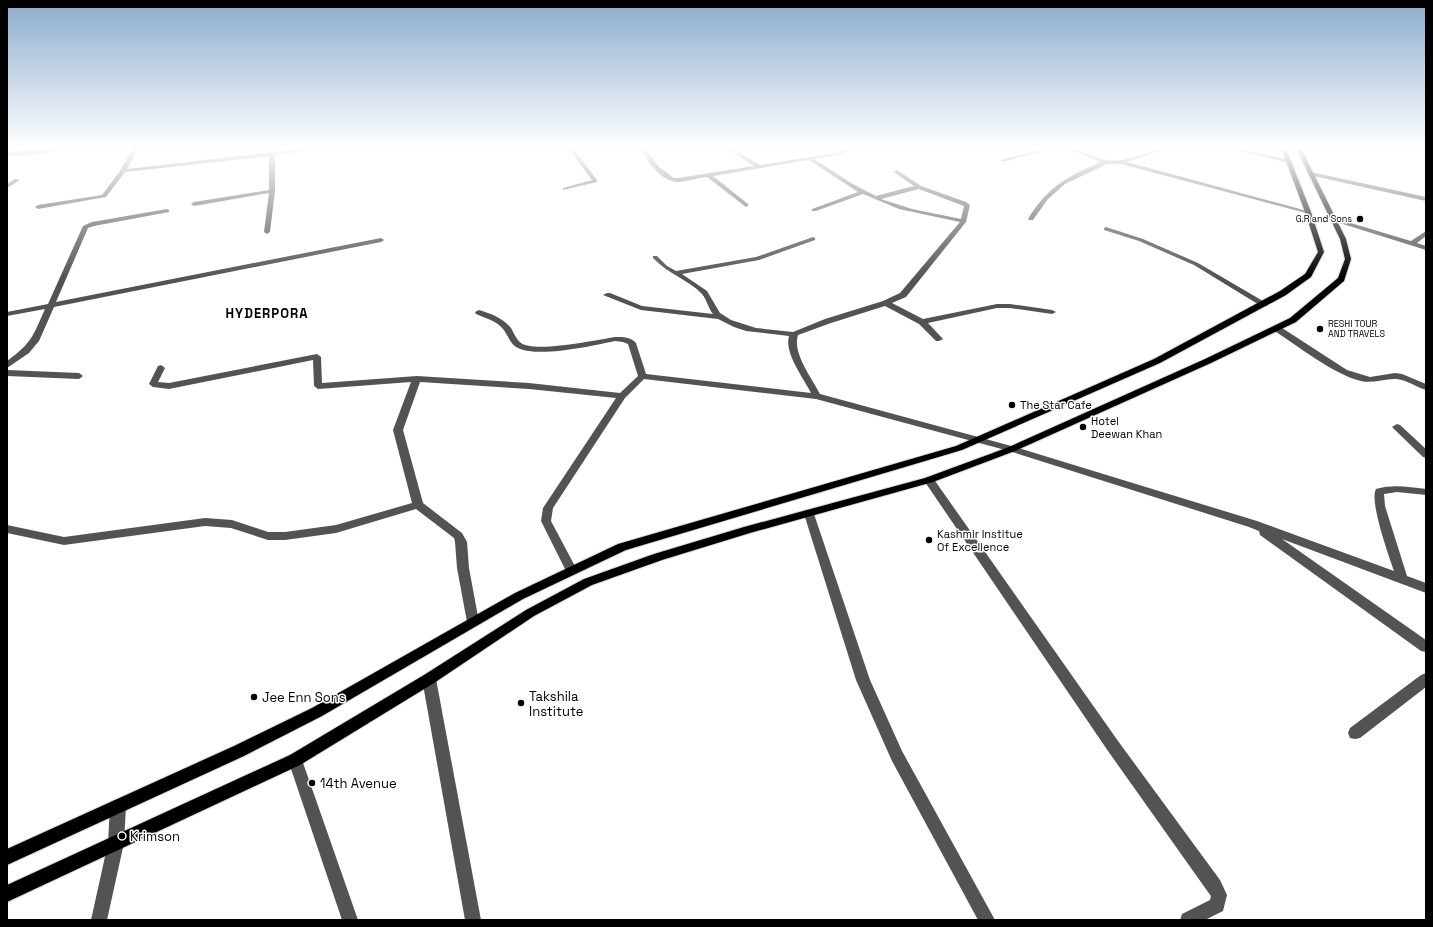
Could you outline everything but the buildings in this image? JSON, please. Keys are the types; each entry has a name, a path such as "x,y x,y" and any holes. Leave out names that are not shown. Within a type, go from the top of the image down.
{"main road":[{"path":"7,857 239,751 317,712 519,596 622,546 959,448 1157,360 1283,294 1308,275 1321,252 1300,191"},
{"path":"7,894 295,760 429,680 530,613 588,582 658,557 748,530 929,480 1012,449 1208,361 1293,320 1341,279 1348,259 1343,239 1319,191"}],"street":[{"path":"38,206 104,196 108,191"},
{"path":"194,204 270,191"},
{"path":"267,232 272,191"},
{"path":"729,191 746,205"},
{"path":"876,198 902,191"},
{"path":"655,256 665,267 704,292 708,297 712,308 720,317 739,327 794,334 828,321 886,304 903,295 964,221 968,208 964,203 931,191"},
{"path":"1031,219 1039,204 1052,191"},
{"path":"1230,191 1308,212"},
{"path":"1390,191 1426,199"},
{"path":"814,210 864,192 891,204 915,212 964,221"},
{"path":"7,366 32,346 86,225 167,212"},
{"path":"1332,219 1426,248"},
{"path":"1106,229 1141,240 1196,264 1264,304"},
{"path":"1411,244 1426,233"},
{"path":"675,273 757,259 813,239"},
{"path":"7,314 381,240"},
{"path":"607,295 641,308 720,317"},
{"path":"886,304 922,322 939,339"},
{"path":"922,322 997,306 1010,306 1052,312"},
{"path":"479,312 497,320 505,326 509,335 520,346 526,349 558,347 623,339 632,343 642,376"},
{"path":"1276,328 1344,372 1355,377 1370,380 1395,376 1413,381 1426,387"},
{"path":"794,334 791,343 794,354 817,396"},
{"path":"161,368 153,384 169,386 317,357 318,386 417,379 529,386 622,396"},
{"path":"7,373 79,376"},
{"path":"571,570 546,521 548,508 622,396 642,376"},
{"path":"642,376 817,396 977,441 1012,449 1253,524 1426,588"},
{"path":"417,379 398,430 418,505 458,536 461,542 462,568 473,622"},
{"path":"1397,427 1426,456"},
{"path":"929,480 1113,746 1214,886 1218,895 1217,905 1188,920"},
{"path":"1402,579 1380,506 1379,494 1380,491 1386,489 1426,492"},
{"path":"7,529 64,541 205,522 232,524 268,536 285,536 336,529 418,505"},
{"path":"809,514 863,680 897,756 987,920"},
{"path":"1253,524 1426,647"},
{"path":"1355,733 1426,679"},
{"path":"429,680 473,920"},
{"path":"295,760 350,920"},
{"path":"99,920 116,844 118,806"}],"place":[{"name":"G.R and Sons","path":"1360,219"},
{"name":"RESHI TOUR AND TRAVELS","path":"1320,329"},
{"name":"The Star Cafe","path":"1012,405"},
{"name":"Hotel Deewan Khan","path":"1083,427"},
{"name":"Kashmir Institue Of Excellence","path":"929,540"},
{"name":"Jee Enn Sons","path":"254,697"},
{"name":"Takshila Institute","path":"521,703"},
{"name":"14th Avenue","path":"312,783"},
{"name":"Krimson","path":"122,836"}],"district":[{"name":"HYDERPORA","path":"267,313"}]}
